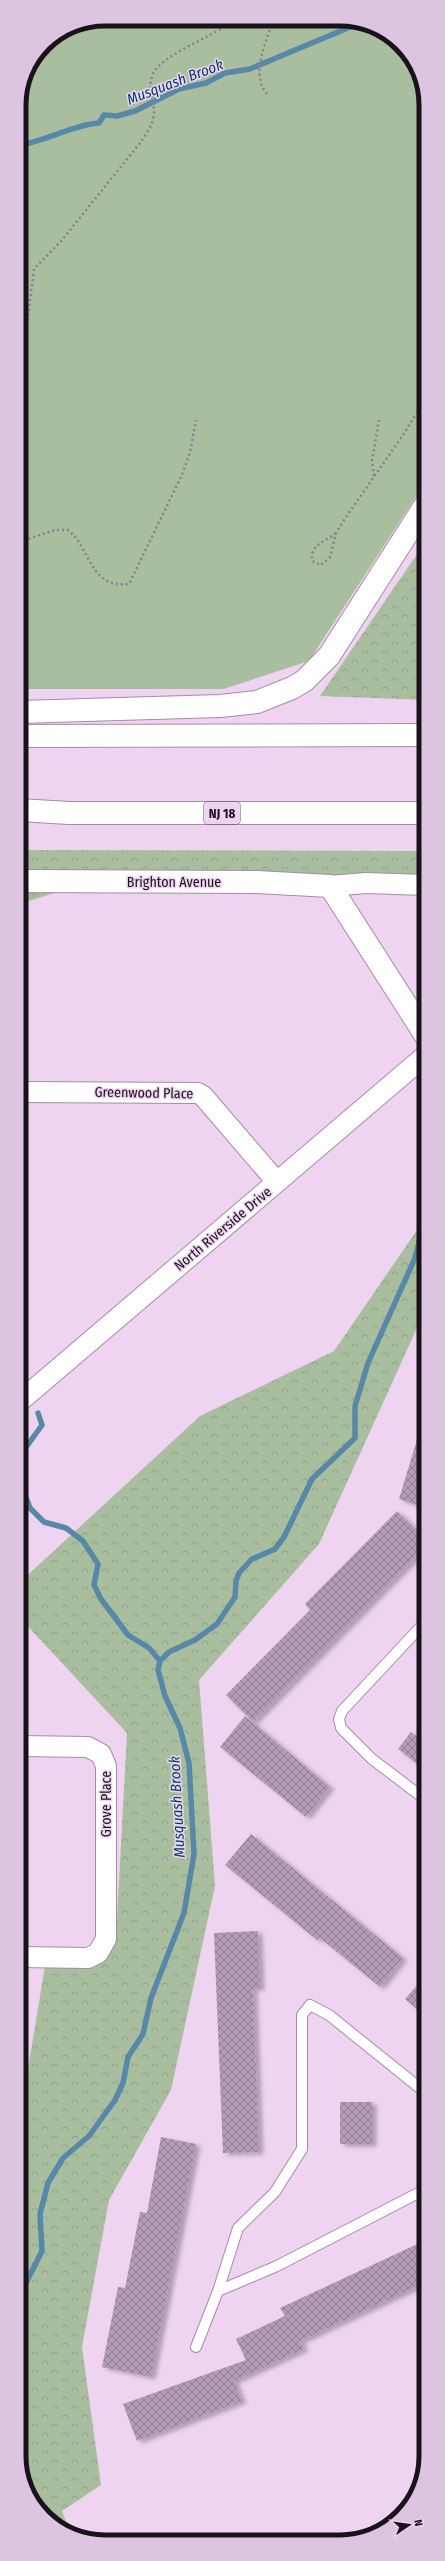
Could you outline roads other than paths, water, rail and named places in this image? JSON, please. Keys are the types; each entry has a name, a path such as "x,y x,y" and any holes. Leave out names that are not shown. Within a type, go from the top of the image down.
{"main road":[{"path":"26,712 220,706 257,702 292,688 304,681 329,656 419,515"},
{"path":"26,736 419,735"},
{"name":"NJ 18","path":"26,810 69,813 419,812"},
{"name":"Brighton Avenue","path":"26,881 257,882 330,886"},
{"path":"330,886 419,1025"}],"street":[{"name":"Brighton Avenue","path":"330,886 366,883 419,885"},
{"name":"North Riverside Drive","path":"26,1396 419,1062"},
{"name":"Greenwood Place","path":"26,1092 198,1092 277,1182"},
{"name":"Grove Place","path":"26,1746 88,1747 94,1749 104,1759 106,1766 106,1939 98,1953 88,1958 26,1957"}],"lane":[{"path":"419,1628 342,1711 339,1719 341,1728 372,1759 419,1795"},
{"path":"196,2347 218,2291 238,2228 275,2192 302,2149 302,2015 310,2005 329,2016 419,2087"},
{"path":"218,2291 277,2266 419,2193"}],"waterway":[{"name":"Musquash Brook","path":"26,144 89,124 99,123 104,115 117,116 135,111 179,89 206,83 225,73 250,69 350,27"},
{"name":"Musquash Brook","path":"26,2283 42,2251 40,2214 48,2183 63,2158 89,2136 115,2100 123,2083 128,2057 143,2034 151,1998 184,1913 194,1854 189,1763 180,1728 165,1696 158,1670 160,1661 169,1652 195,1640 217,1624 235,1597 236,1581 239,1573 252,1559 275,1549 284,1537 312,1479 355,1438 355,1406 368,1363 415,1258 419,1242"},
{"name":"Musquash Brook","path":"26,1447 42,1425 38,1413"},
{"name":"Musquash Brook","path":"26,1497 30,1508 44,1522 66,1528 83,1541 98,1564 94,1585 101,1599 128,1635 149,1648 160,1661"}]}
